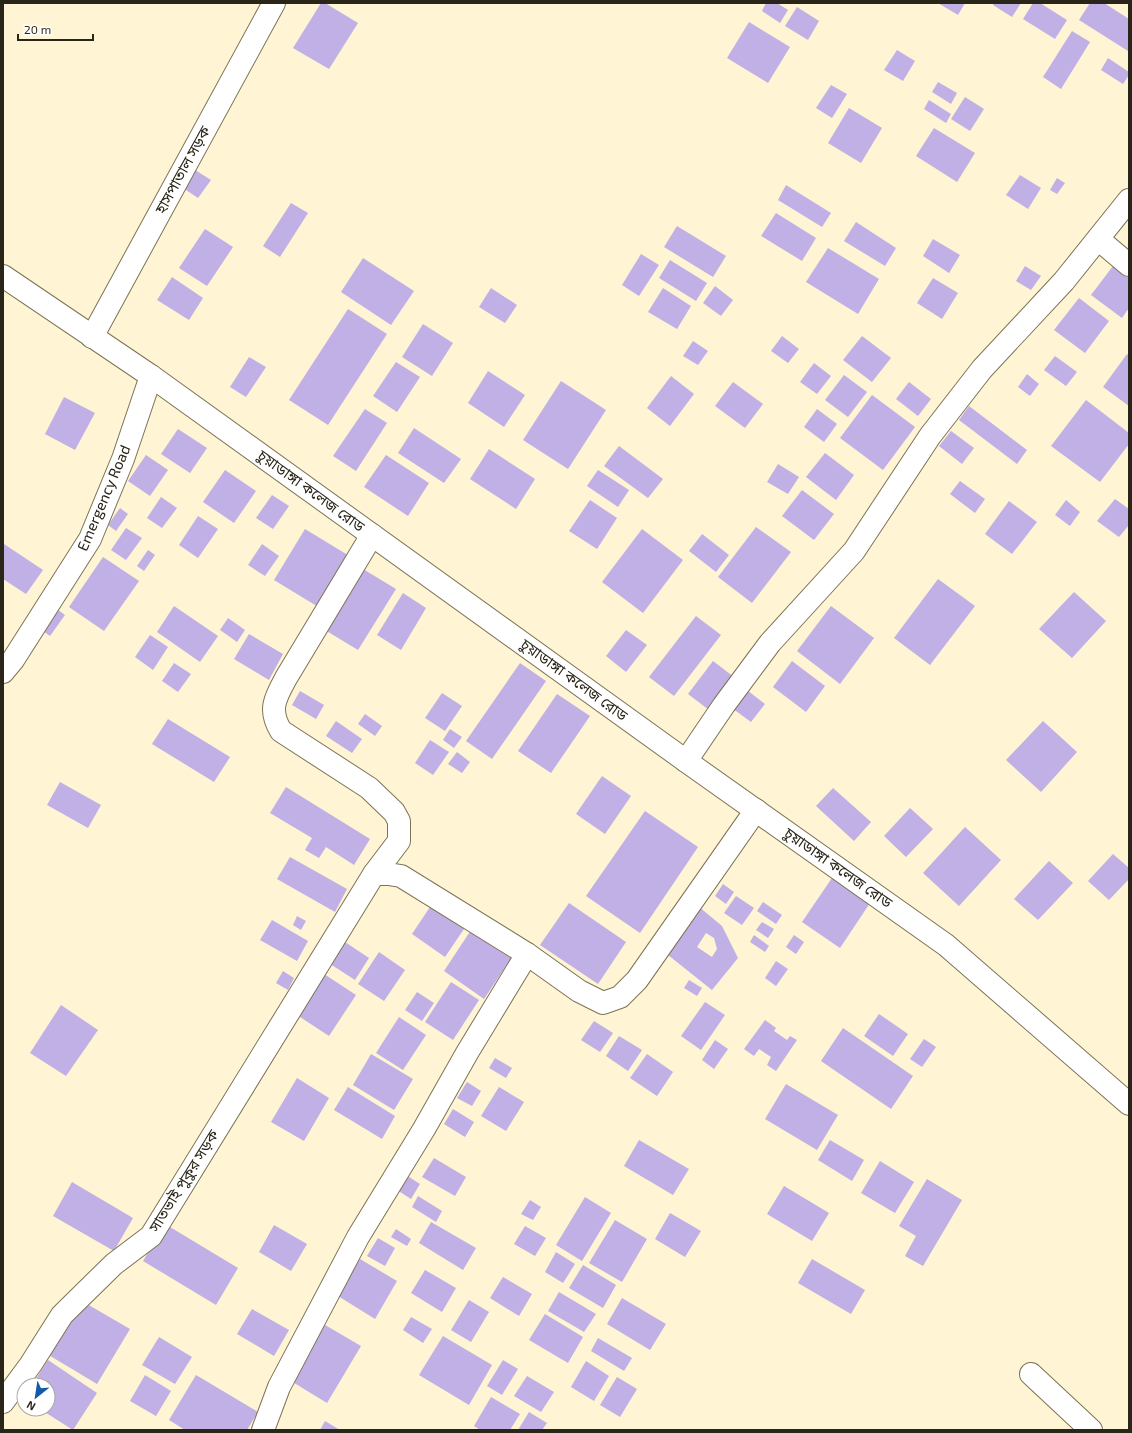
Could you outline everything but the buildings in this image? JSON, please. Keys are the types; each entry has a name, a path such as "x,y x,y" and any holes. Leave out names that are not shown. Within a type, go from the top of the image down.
{"street":[{"name":"হাসপাতাল সড়ক","path":"92,337 274,3"},
{"path":"686,761 724,704 770,643 854,551 930,436 982,369 1064,281 1129,200"},
{"path":"1098,239 1129,264"},
{"name":"চুয়াডাঙ্গা কলেজ রোড","path":"3,276 151,376 686,761 946,944 1129,1104"},
{"name":"Emergency Road","path":"3,672 14,660 90,539 123,458 151,376"},
{"name":"সাতভাই পুকুর সড়ক","path":"3,1402 31,1364 62,1315 114,1264 151,1236 374,874 399,841 399,821 394,812 369,788 281,731 275,722 273,708 278,693 286,678 372,535"},
{"path":"374,874 401,876 527,954 579,991 603,1003 620,997 637,980 756,810"},
{"path":"263,1430 279,1386 358,1237 424,1129 467,1052 527,954"},
{"path":"1031,1374 1091,1430"}]}
